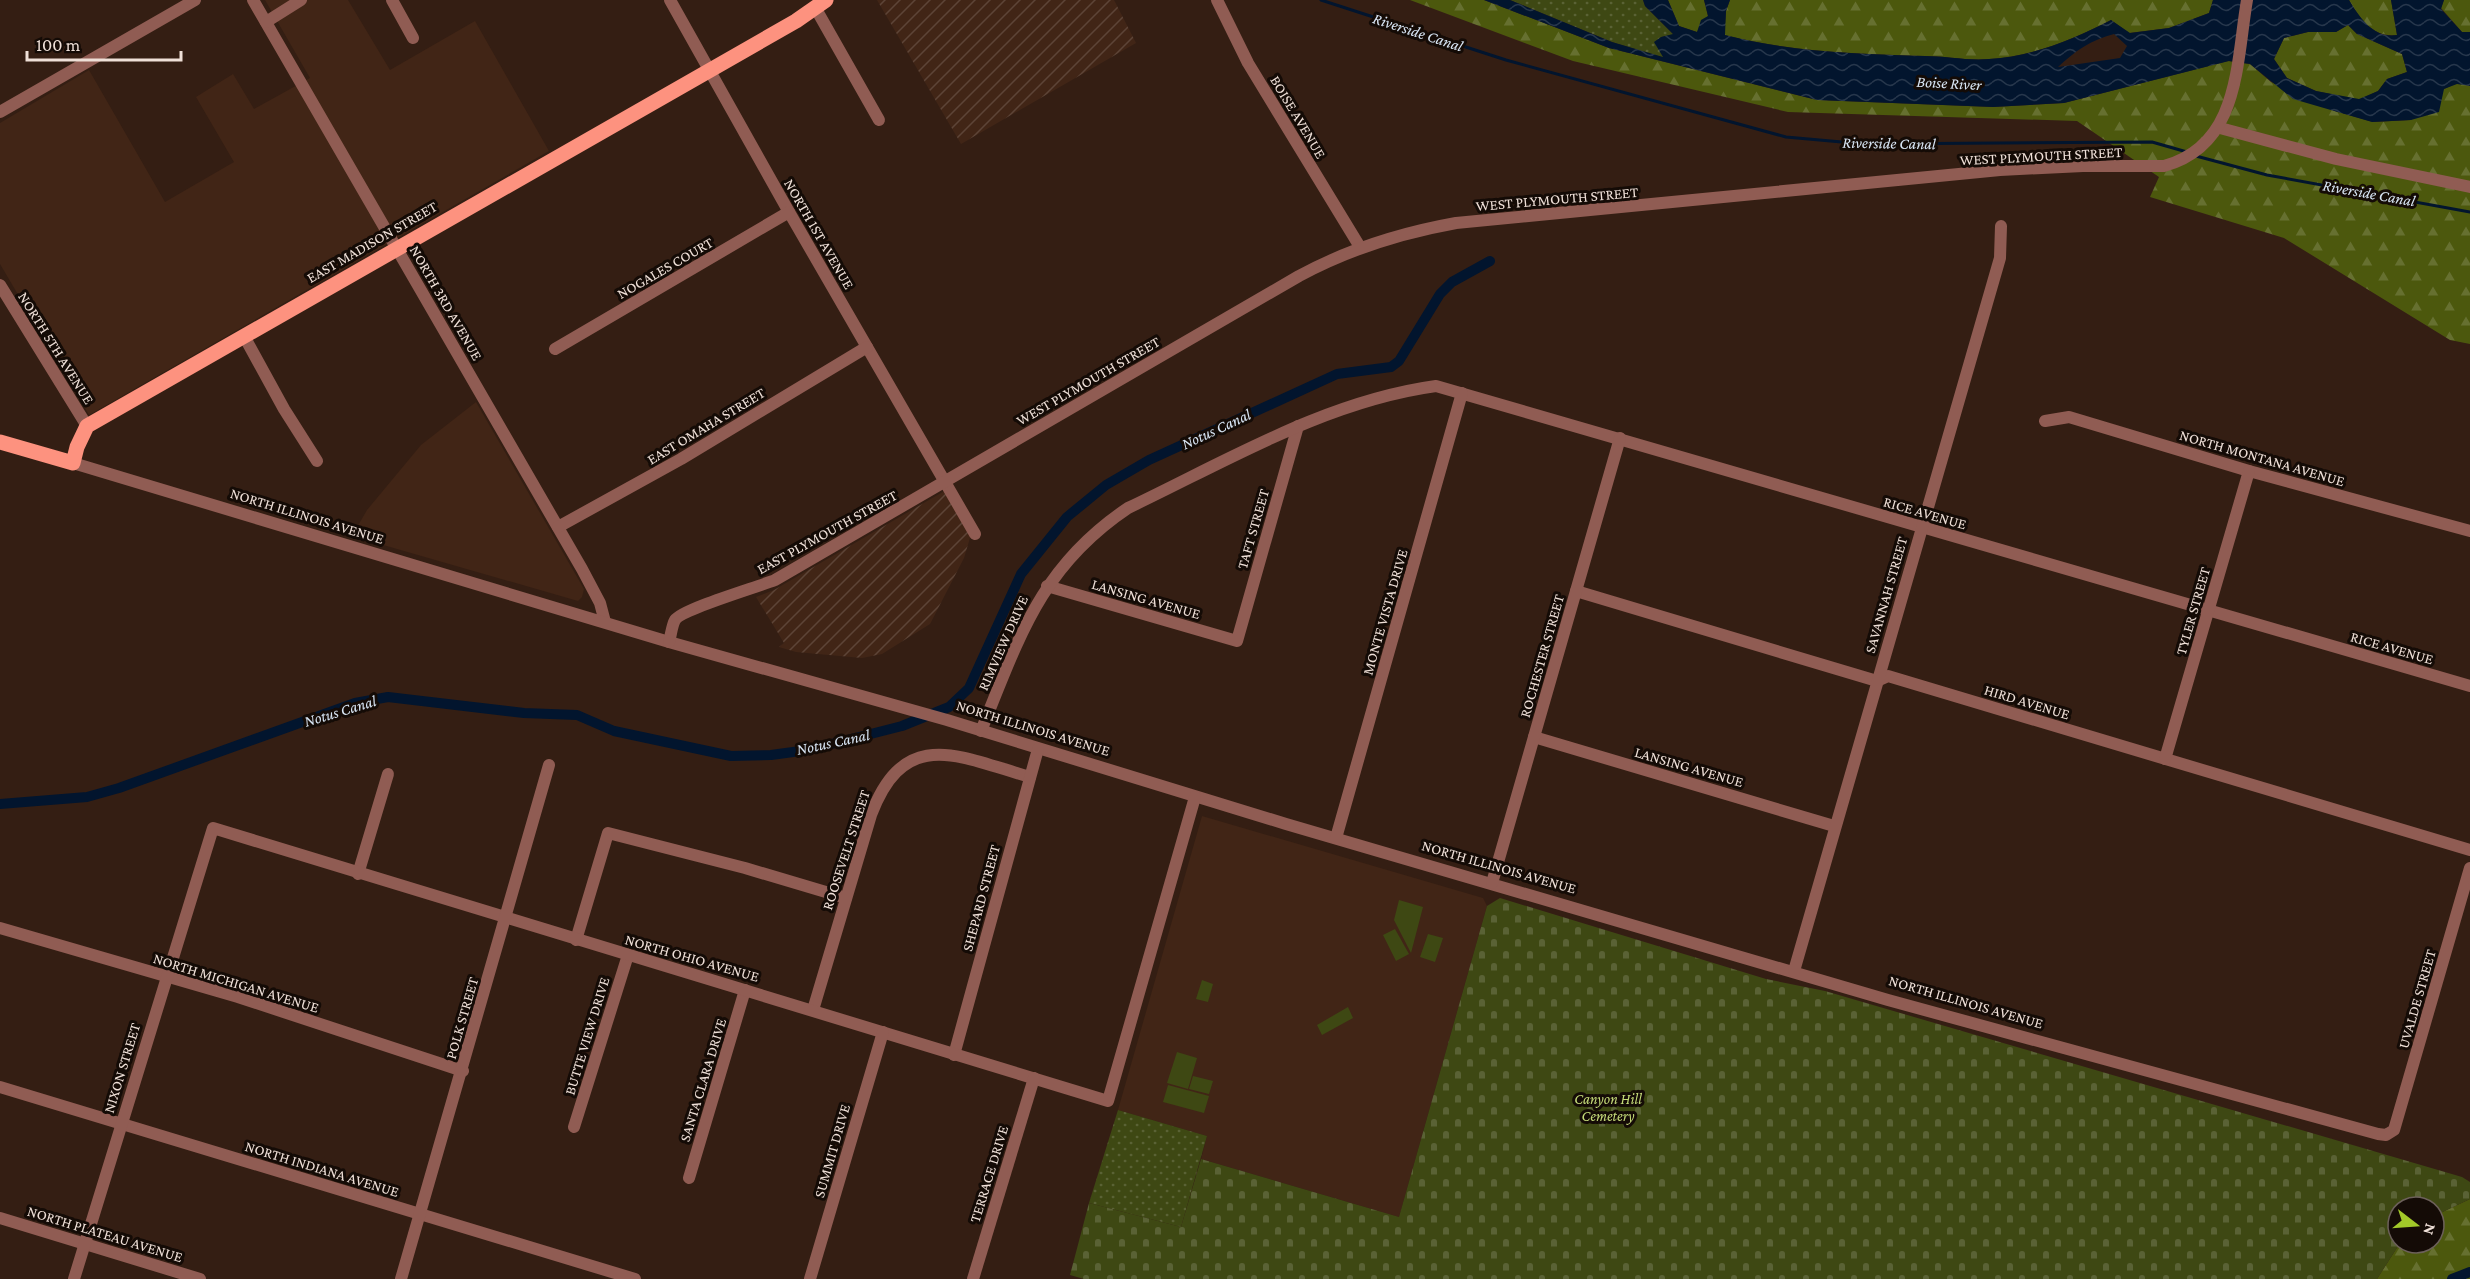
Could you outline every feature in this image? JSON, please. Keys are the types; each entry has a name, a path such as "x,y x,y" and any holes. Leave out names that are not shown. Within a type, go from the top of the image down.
{"main road":[{"name":"EAST MADISON STREET","path":"87,426 710,70 821,4"},
{"path":"73,463 77,447 87,426"},
{"name":"NORTH ILLINOIS AVENUE","path":"0,442 73,463"}],"street":[{"path":"0,112 195,0"},
{"name":"NORTH 3RD AVENUE","path":"253,0 558,527"},
{"path":"266,22 301,0"},
{"path":"392,0 413,38"},
{"name":"NORTH 1ST AVENUE","path":"670,0 789,212 975,534"},
{"name":"BOISE AVENUE","path":"1217,0 1248,63 1360,247"},
{"name":"WEST PLYMOUTH STREET","path":"946,482 1289,282 1360,247 1393,236 1456,223 2000,170 2083,166 2164,166 2197,151 2210,141 2220,128 2230,100 2247,0"},
{"path":"821,4 879,120"},
{"path":"2220,128 2336,159 2470,187"},
{"name":"NOGALES COURT","path":"555,349 789,212"},
{"name":"SAVANNAH STREET","path":"1794,971 1834,826 2000,258 2001,226"},
{"name":"NORTH 5TH AVENUE","path":"0,285 87,426"},
{"path":"244,336 284,410 317,461"},
{"name":"EAST OMAHA STREET","path":"558,527 681,459 867,347"},
{"name":"RICE AVENUE","path":"1371,402 1410,390 1436,386 2470,686"},
{"name":"MONTE VISTA DRIVE","path":"1336,838 1462,393"},
{"name":"RIMVIEW DRIVE","path":"981,731 1022,633 1047,586 1104,524 1128,508 1298,426 1371,402"},
{"name":"NORTH MONTANA AVENUE","path":"2045,421 2069,417 2249,471 2470,531"},
{"name":"TAFT STREET","path":"1237,641 1298,426"},
{"name":"ROCHESTER STREET","path":"1492,883 1620,438"},
{"name":"NORTH ILLINOIS AVENUE","path":"73,463 669,642 947,720 1336,838 2144,1072 2386,1135"},
{"name":"TYLER STREET","path":"2164,759 2249,471"},
{"name":"EAST PLYMOUTH STREET","path":"669,642 675,619 686,611 745,593 775,580 946,482"},
{"path":"558,527 600,603 605,622"},
{"name":"LANSING AVENUE","path":"1047,586 1237,641"},
{"name":"HIRD AVENUE","path":"1576,591 1877,681 1888,676 2470,850"},
{"name":"LANSING AVENUE","path":"1534,737 1834,826"},
{"name":"SHEPARD STREET","path":"954,1054 1038,749"},
{"name":"ROOSEVELT STREET","path":"813,1010 879,794 899,767 915,758 948,753 1030,777"},
{"name":"POLK STREET","path":"401,1279 507,919 549,765"},
{"path":"358,874 388,774"},
{"name":"NORTH OHIO AVENUE","path":"201,866 213,828 1108,1101 1195,797"},
{"path":"576,940 608,833 745,868 846,898"},
{"name":"NIXON STREET","path":"74,1279 201,866"},
{"name":"UVALDE STREET","path":"2386,1135 2394,1130 2470,868"},
{"name":"NORTH MICHIGAN AVENUE","path":"0,928 166,976 463,1071"},
{"name":"BUTTE VIEW DRIVE","path":"574,1127 628,955"},
{"name":"SANTA CLARA DRIVE","path":"689,1178 745,990"},
{"name":"SUMMIT DRIVE","path":"810,1279 883,1032"},
{"name":"TERRACE DRIVE","path":"973,1279 1034,1078"},
{"name":"NORTH INDIANA AVENUE","path":"0,1087 635,1279"},
{"name":"NORTH PLATEAU AVENUE","path":"0,1218 200,1279"}],"shaded area":[{"path":"265,0 348,0 390,70 475,21 549,151 89,415 0,264 0,123 89,70 165,202 234,162 196,97 233,74 254,109 310,78"},
{"path":"877,0 1114,0 1136,43 961,144"},
{"path":"476,402 584,589 578,601 352,536 367,510 421,445"},
{"path":"948,489 972,531 964,558 930,624 882,654 862,658 796,652 779,647 784,643 756,597 774,590"},
{"path":"1202,816 1483,898 1487,906 1399,1217 1201,1159 1207,1136 1118,1110"}],"green space":[{"path":"1410,0 1484,0 1609,48 1817,100 1993,107 2064,103 2228,61 2250,64 2271,82 2335,111 2373,122 2411,120 2444,89 2457,83 2470,86 2470,344 2450,340 2284,238 2150,197 2159,177 2077,121 1788,112 1573,61"},
{"path":"1510,0 1643,0 1645,6 1674,35 1661,37 1660,50 1664,58 1612,42"},
{"path":"1668,0 1704,0 1708,16 1697,32 1679,26"},
{"path":"1730,0 2213,0 2209,13 2169,28 2129,33 2111,20 2082,34 2036,51 2005,58 1965,59 1824,51 1749,41 1724,35 1726,11"},
{"path":"2349,0 2391,0 2397,35 2381,33 2368,26"},
{"path":"2444,0 2470,0 2470,32 2462,32 2441,8"},
{"path":"2348,25 2357,34 2402,54 2407,72 2387,79 2378,91 2359,100 2316,91 2287,78 2274,59 2284,38 2308,32 2336,32"},
{"name":"Canyon Hill Cemetery","path":"1500,898 1766,979 1825,991 2462,1177 2470,1182 2470,1199 2446,1210 2446,1195 2386,1195 2386,1255 2392,1255 2377,1279 1084,1279 1070,1275 1089,1203 1181,1227 1201,1159 1399,1217 1487,906"},
{"path":"1399,900 1423,907 1411,953 1394,920"},
{"path":"1395,929 1409,954 1396,961 1383,935"},
{"path":"1428,934 1443,938 1435,962 1420,957"},
{"path":"1202,980 1213,984 1208,1002 1196,999"},
{"path":"1348,1007 1353,1018 1322,1035 1317,1025"},
{"path":"1177,1052 1197,1058 1188,1089 1167,1083"},
{"path":"1193,1076 1213,1081 1209,1094 1189,1089"},
{"path":"1168,1085 1209,1096 1204,1113 1163,1102"},
{"path":"1118,1110 1207,1136 1181,1227 1089,1203"},
{"path":"2470,1199 2470,1279 2377,1279 2392,1255 2446,1255 2446,1210"}],"water":[{"name":"Boise River","path":"1484,0 1510,0 1612,42 1663,57 1654,42 1661,37 1673,34 1645,6 1643,0 1668,0 1679,26 1697,32 1701,20 1708,16 1704,0 1730,0 1726,11 1725,35 1750,41 1824,51 1981,59 2005,58 2037,51 2111,20 2130,33 2169,28 2209,13 2213,0 2349,0 2368,26 2381,34 2397,35 2391,0 2444,0 2441,9 2462,32 2470,32 2470,86 2457,84 2444,89 2439,112 2411,120 2372,122 2293,99 2250,64 2229,61 2064,103 1993,107 1817,100 1609,48","holes":["2348,25 2357,34 2402,54 2407,72 2387,79 2378,91 2359,99 2316,91 2287,78 2274,59 2284,38 2308,32 2336,32","2114,34 2127,46 2120,58 2058,67 2084,47"]}],"waterway":[{"name":"Riverside Canal","path":"1321,0 1506,60 1786,137 1864,144 2152,142 2187,152"},
{"name":"Riverside Canal","path":"2196,156 2267,175 2470,212"},
{"name":"Notus Canal","path":"0,804 87,797 119,788 355,703 388,697 524,713 577,715 614,731 731,756 771,755 808,750 902,726 949,707 969,688 1021,574 1067,517 1106,485 1149,460 1337,374 1391,367 1399,361 1440,294 1452,282 1490,261"},
{"path":"2452,1279 2470,1272"}]}
